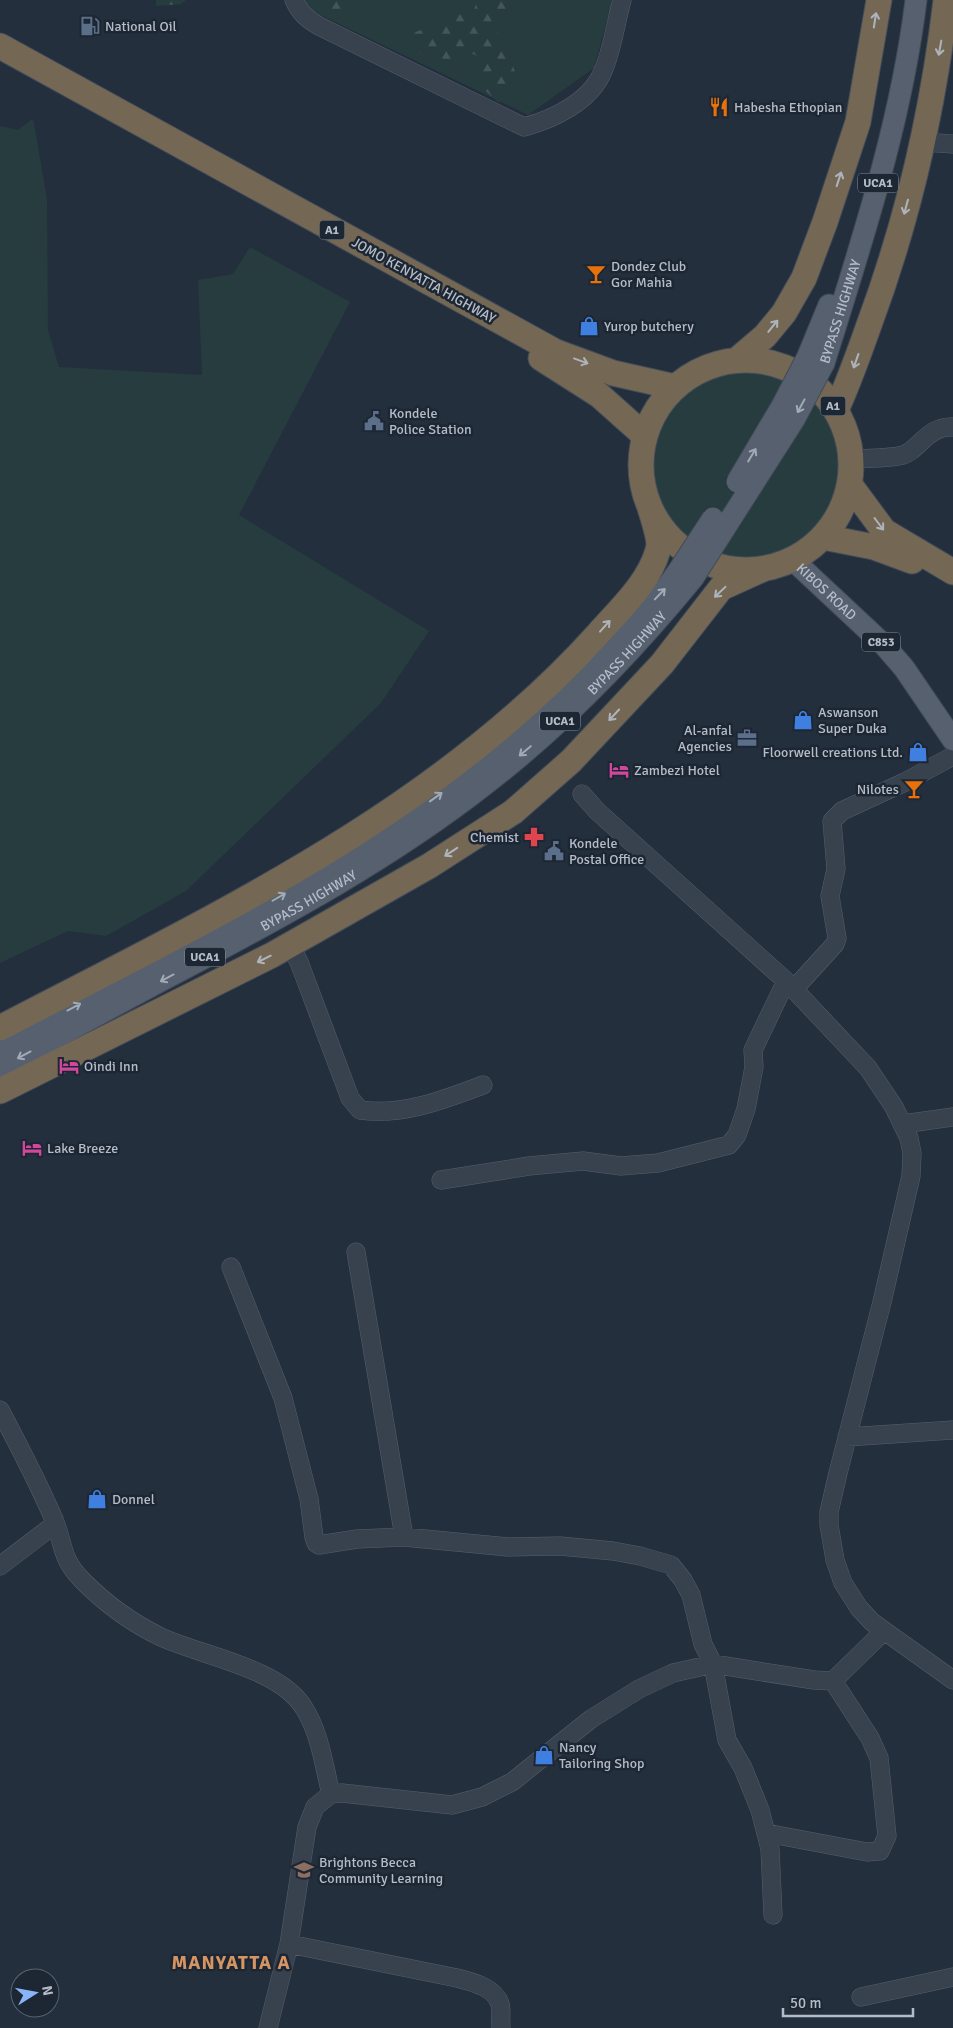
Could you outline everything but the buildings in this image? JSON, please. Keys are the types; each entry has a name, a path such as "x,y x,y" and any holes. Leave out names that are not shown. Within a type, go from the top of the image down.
{"highway":[{"path":"738,359 765,336 784,313 804,278 825,222 858,122 879,0"},
{"path":"836,410 885,281 923,142 941,44 946,0"},
{"name":"JOMO KENYATTA HIGHWAY","path":"0,46 556,352 613,373 675,387"},
{"name":"JOMO KENYATTA HIGHWAY","path":"0,66 196,170 548,362 600,395 645,436"},
{"name":"A1","path":"738,359 761,360 783,366 804,377 822,391 836,410 846,433 851,459 850,485 840,513 823,537 809,550 793,560 763,569 740,570 718,566 696,558 672,539 662,528 650,508 643,484 641,460 645,436 652,418 662,401 675,387 694,373 715,364 738,359"},
{"path":"850,485 884,531 953,572"},
{"path":"0,1028 218,914 388,813 451,769 526,707 580,654 629,600 651,571 659,548 650,508"},
{"path":"823,537 874,547 914,562 953,580"},
{"path":"0,1091 290,945 429,866 513,812 571,761 656,671 721,588 763,569"}],"main road":[{"name":"BYPASS HIGHWAY","path":"0,1068 274,921 331,888 402,834 542,710 618,638 670,583 731,490 782,406 808,356 838,282 884,124 905,0"},
{"name":"BYPASS HIGHWAY","path":"0,1046 402,834 482,787 552,729 630,653 693,578 795,418 824,363 893,130 910,46 916,0"},
{"name":"KIBOS ROAD","path":"793,560 884,645 904,668 953,740"}],"street":[{"path":"294,0 298,10 306,18 319,26 524,127 543,122 590,93 603,71 622,0"},
{"path":"923,142 953,144"},
{"path":"851,459 905,455 926,436 946,426 953,427"},
{"path":"441,1180 529,1166 584,1161 621,1166 658,1163 729,1145 737,1134 746,1109 754,1067 753,1050 790,985 835,944 837,938 830,896 836,869 832,821 842,811 905,782 953,756"},
{"path":"582,794 597,811 790,985 868,1068 894,1107 909,1138 912,1153 911,1176 882,1302 829,1512 830,1538 840,1575 849,1594 872,1622 953,1680"},
{"path":"290,945 299,962 350,1098 360,1110 375,1112 406,1109 433,1103 483,1085"},
{"path":"903,1124 953,1116"},
{"path":"356,1252 404,1537"},
{"path":"231,1267 283,1398 309,1499 316,1543 324,1546 356,1540 404,1537 508,1547 560,1546 614,1551 672,1565 692,1595 703,1644 714,1664 727,1740 743,1768 756,1798 770,1849 773,1915"},
{"path":"0,1410 55,1524 62,1552 70,1567 118,1612 161,1637 186,1648 230,1661 266,1677 294,1694 312,1722 331,1794"},
{"path":"847,1437 953,1430"},
{"path":"0,1566 55,1524"},
{"path":"268,2028 289,1944 307,1826 315,1807 331,1794 353,1794 452,1805 482,1797 512,1782 592,1719 639,1690 673,1674 714,1664 814,1680 833,1681 884,1631"},
{"path":"766,1833 868,1852 880,1851 887,1836 879,1758 870,1738 833,1681"},
{"path":"289,1944 457,1978 476,1984 495,1995 500,2005 501,2028"},
{"path":"861,1997 953,1977"}],"green space":[{"path":"156,0 186,0 181,4 156,6"},
{"path":"303,0 613,0 594,68 528,115 308,9"},
{"path":"315,0 345,0 349,11 324,13"},
{"path":"477,0 520,0 492,25 507,46 518,82 499,103 479,85 485,59 460,49 446,70 421,55 408,35 449,18 474,11"},
{"path":"32,119 47,199 48,330 59,367 202,375 198,280 233,274 250,247 350,302 239,515 429,631 381,703 186,891 106,936 68,931 0,963 0,126 18,130"},
{"path":"755,367 783,374 800,383 815,395 827,410 836,427 842,446 842,484 836,503 827,520 815,535 800,547 783,556 764,562 735,563 707,556 690,547 675,535 663,520 654,503 648,484 647,455 654,427 663,410 675,395 690,383 707,374 726,368"}],"place":[{"name":"National Oil","path":"90,26"},
{"name":"Habesha Ethopian","path":"719,107"},
{"name":"Dondez Club Gor Mahia","path":"596,274"},
{"name":"Yurop butchery","path":"589,326"},
{"name":"Kondele Police Station","path":"374,421"},
{"name":"Aswanson Super Duka","path":"803,720"},
{"name":"Al-anfal Agencies","path":"747,738"},
{"name":"Floorwell creations Ltd.","path":"918,752"},
{"name":"Zambezi Hotel","path":"619,770"},
{"name":"Nilotes","path":"914,789"},
{"name":"Chemist","path":"534,837"},
{"name":"Kondele Postal Office","path":"554,851"},
{"name":"Oindi Inn","path":"69,1066"},
{"name":"Lake Breeze","path":"32,1148"},
{"name":"Donnel","path":"97,1499"},
{"name":"Nancy Tailoring Shop","path":"544,1755"},
{"name":"Brightons Becca Community Learning","path":"304,1870"}],"district":[{"name":"MANYATTA A","path":"231,1962"}]}
